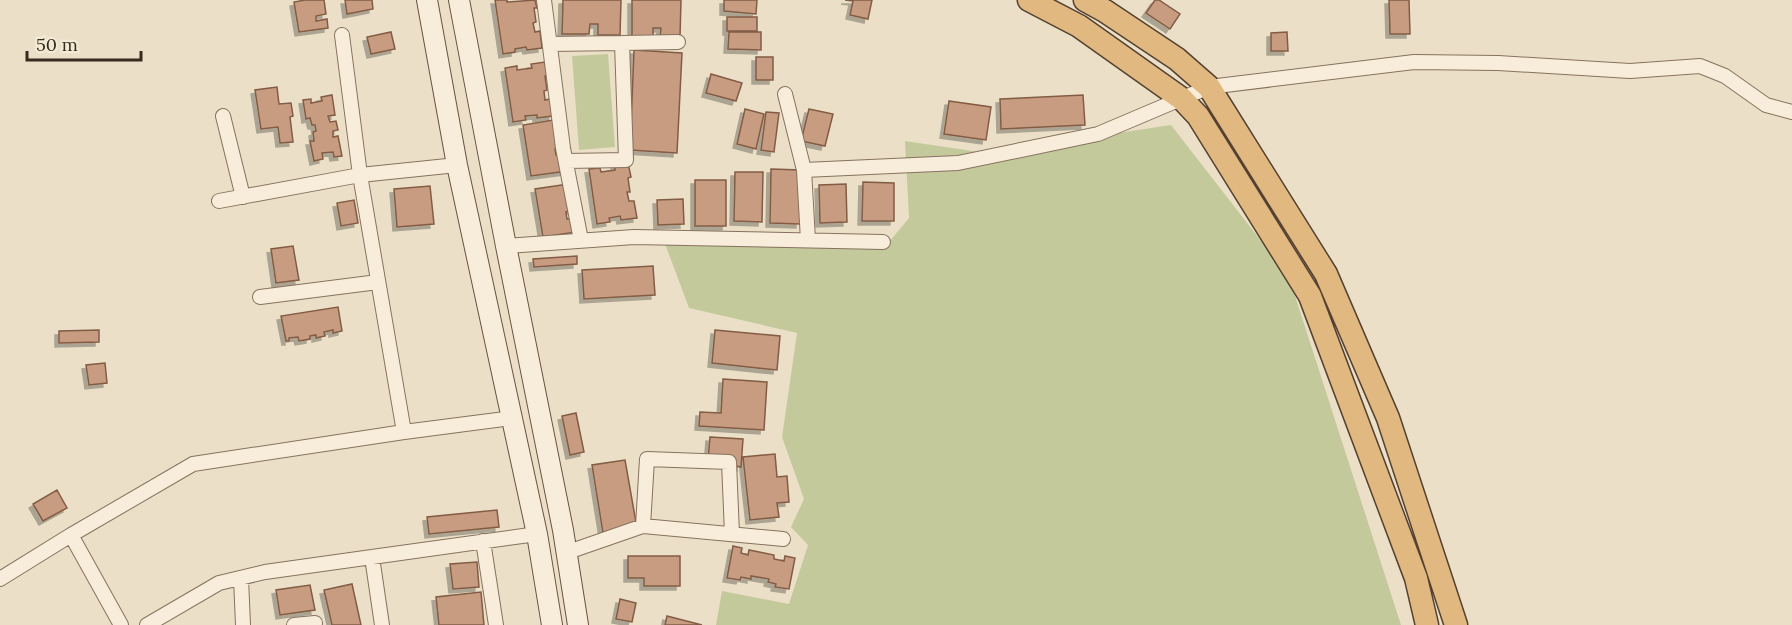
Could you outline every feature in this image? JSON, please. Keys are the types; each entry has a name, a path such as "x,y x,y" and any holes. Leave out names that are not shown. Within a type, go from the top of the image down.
{"highway":[{"path":"1029,0 1079,26 1182,99 1198,116 1310,296 1416,578 1427,625"},
{"path":"1085,0 1177,60 1209,87 1326,274 1388,418 1456,625"}],"main road":[{"path":"427,0 457,165 537,534 552,625"},
{"path":"459,0 563,530 578,625"},
{"path":"537,534 563,530"}],"street":[{"path":"544,0 566,161 581,240"},
{"path":"342,35 360,175 404,432"},
{"path":"550,44 678,42"},
{"path":"566,161 626,160 622,43"},
{"path":"804,170 958,163 1098,134 1209,87 1414,62 1498,63 1630,71 1700,66 1725,76 1766,105 1792,112"},
{"path":"785,94 804,170 808,240"},
{"path":"223,116 243,196"},
{"path":"219,201 360,175 457,165"},
{"path":"506,246 634,237 883,242"},
{"path":"260,297 378,282"},
{"path":"0,579 194,464 512,418"},
{"path":"643,526 647,459 729,462 732,534"},
{"path":"567,552 643,526 783,539"},
{"path":"147,625 219,584 265,572 537,534"},
{"path":"71,535 121,625"},
{"path":"483,541 496,625"},
{"path":"372,557 382,625"},
{"path":"241,578 243,625"},
{"path":"294,625 315,623"}],"green space":[{"path":"608,54 615,147 579,150 572,56"},
{"path":"1171,125 1289,277 1401,625 716,625 722,591 789,604 808,545 791,527 804,499 782,437 797,333 689,308 664,241 889,242 909,218 905,141 986,153"}],"building":[{"path":"324,0 326,14 316,16 316,21 327,19 328,28 299,32 294,2"},
{"path":"345,0 372,0 373,9 347,14"},
{"path":"495,0 507,0 507,2 535,0 536,22 533,23 535,32 540,31 542,48 527,50 526,47 503,54"},
{"path":"563,0 621,0 620,35 598,35 598,24 590,24 589,34 562,34"},
{"path":"632,0 681,0 680,37 660,37 661,28 653,28 653,37 632,37"},
{"path":"724,0 757,0 756,14 724,11"},
{"path":"845,0 872,0 868,19 850,15 853,1"},
{"path":"1155,0 1159,0 1180,14 1170,29 1146,13"},
{"path":"1389,0 1409,0 1410,34 1390,34"},
{"path":"727,17 757,17 757,31 727,31"},
{"path":"391,32 395,49 371,54 367,37"},
{"path":"729,32 761,32 761,50 728,49"},
{"path":"1287,32 1288,51 1271,51 1271,33"},
{"path":"634,50 682,53 677,153 630,150"},
{"path":"756,57 773,57 773,80 756,80"},
{"path":"545,62 547,90 544,91 545,100 550,99 553,116 537,118 537,115 525,116 526,120 513,122 505,68 517,66 517,70 532,68 531,64"},
{"path":"711,74 742,83 736,101 706,93"},
{"path":"277,87 279,104 291,103 293,142 280,143 278,127 261,129 255,90"},
{"path":"332,95 335,115 328,116 330,122 336,121 338,130 333,131 333,137 338,136 342,156 334,157 333,152 322,153 323,159 314,161 310,141 314,141 315,125 312,125 310,118 306,119 303,100 311,99 311,103 322,101 321,97"},
{"path":"1083,95 1085,125 1001,129 1000,99"},
{"path":"949,101 991,107 986,140 944,134"},
{"path":"745,109 764,114 756,149 737,144"},
{"path":"809,109 833,114 825,146 801,141"},
{"path":"766,112 779,113 774,152 761,150"},
{"path":"559,119 563,148 555,149 556,155 564,154 567,171 531,176 523,125"},
{"path":"628,163 631,177 628,178 630,192 627,192 629,201 634,201 637,218 621,220 620,216 609,218 610,222 597,224 589,169 600,168 601,172 615,170 615,165"},
{"path":"771,169 801,170 800,224 770,223"},
{"path":"735,172 763,172 762,222 734,221"},
{"path":"695,180 726,180 726,226 695,226"},
{"path":"863,182 894,183 894,221 862,221"},
{"path":"568,184 572,210 566,212 567,219 573,218 576,232 543,237 535,189"},
{"path":"846,184 847,222 820,223 819,185"},
{"path":"430,186 434,224 397,227 394,189"},
{"path":"683,199 684,224 658,225 657,200"},
{"path":"354,200 358,223 341,226 337,203"},
{"path":"293,246 299,280 276,283 271,249"},
{"path":"577,256 577,264 534,267 533,259"},
{"path":"653,266 655,295 584,299 582,270"},
{"path":"338,307 342,331 333,333 333,330 324,332 325,336 316,338 316,335 310,336 310,339 299,341 298,337 289,338 289,341 286,341 281,316"},
{"path":"99,330 99,342 59,343 59,331"},
{"path":"715,330 780,336 777,370 712,363"},
{"path":"105,363 107,383 89,385 86,365"},
{"path":"723,379 767,382 764,430 699,426 700,412 721,413"},
{"path":"576,413 584,452 570,455 562,416"},
{"path":"710,437 743,439 741,467 708,461"},
{"path":"775,454 777,477 787,476 789,502 777,503 779,517 750,520 743,457"},
{"path":"625,460 637,528 603,533 592,465"},
{"path":"57,490 67,508 43,521 33,504"},
{"path":"497,510 499,527 429,534 427,517"},
{"path":"733,546 742,548 741,553 748,555 749,550 774,555 774,559 784,561 785,556 795,558 789,589 775,587 776,584 768,582 769,579 751,576 751,579 741,577 740,580 727,578"},
{"path":"628,556 680,556 680,586 644,586 644,578 628,578"},
{"path":"477,562 479,587 453,589 450,564"},
{"path":"352,584 361,625 332,625 324,590"},
{"path":"310,585 315,610 280,615 276,590"},
{"path":"481,592 484,625 439,625 436,597"},
{"path":"620,599 636,603 632,622 616,619"},
{"path":"667,616 702,625 665,625"}]}
